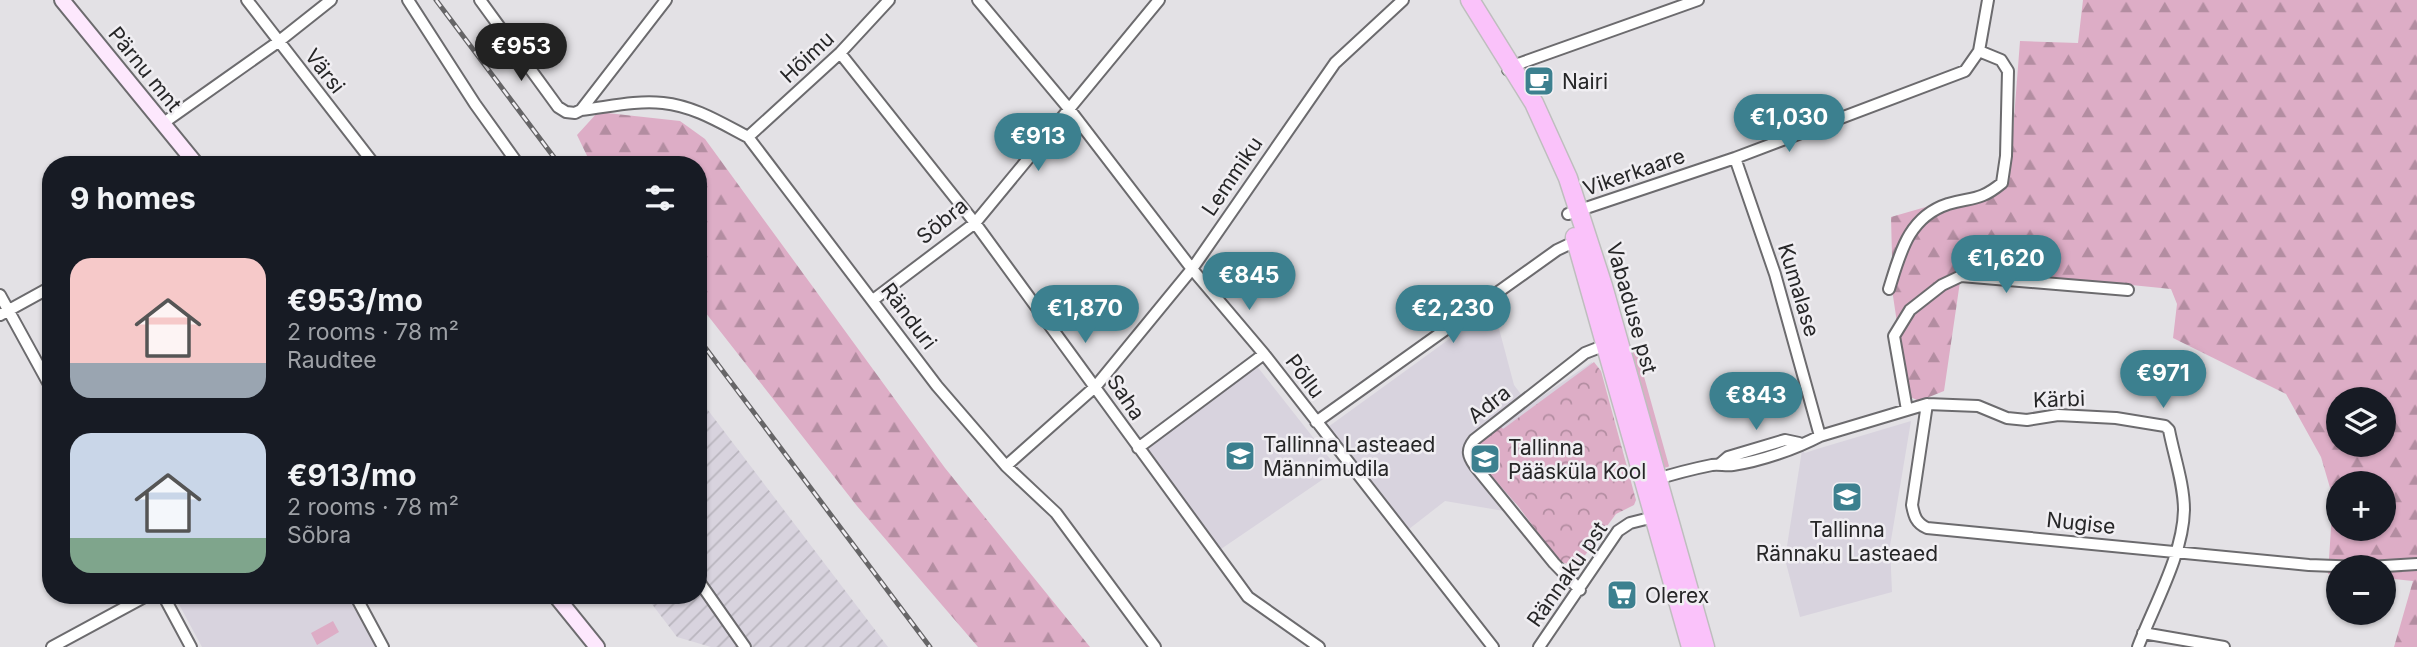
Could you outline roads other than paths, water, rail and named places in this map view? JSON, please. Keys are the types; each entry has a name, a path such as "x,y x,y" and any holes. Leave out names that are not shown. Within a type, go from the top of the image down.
{"highway":[{"name":"Vabaduse pst","path":"1459,0 1509,70"},
{"name":"Vabaduse pst","path":"1470,0 1509,70 1574,213 1652,481 1691,647"},
{"name":"Vabaduse pst","path":"1574,213 1576,241 1612,343"},
{"name":"Vabaduse pst","path":"1661,515 1704,647"}],"main road":[{"name":"Pärnu mnt","path":"62,0 188,156"},
{"path":"562,604 597,647"}],"street":[{"name":"Värsi","path":"247,0 368,156"},
{"path":"162,124 278,42 331,0"},
{"path":"408,0 512,156"},
{"path":"480,0 558,107 575,114 581,110 666,0"},
{"name":"Hõimu","path":"748,137 840,53 889,0"},
{"name":"Põllu","path":"978,0 1070,110 1192,269 1264,354 1493,647"},
{"name":"Sõbra","path":"873,300 975,223 1159,0"},
{"name":"Lemmiku","path":"1006,466 1096,386 1192,269 1335,63 1403,0"},
{"path":"1509,70 1698,0"},
{"path":"1889,289 1902,246 1923,216 1946,205 1987,196 2002,183 2006,156 2008,71 2001,60 1979,51 1987,0"},
{"name":"Vikerkaare","path":"1574,213 1735,158 1965,71 1979,51"},
{"name":"Saha","path":"840,53 975,223 1248,597 1319,647"},
{"name":"Ränduri","path":"581,110 662,103 710,116 748,137 937,386 1006,466 1056,513 1155,647"},
{"name":"Kumalase","path":"1735,158 1775,274 1820,436"},
{"path":"1316,422 1557,250 1576,241"},
{"path":"1652,481 1721,463 1728,457 1785,440 1805,443 1907,410 1894,335 1910,310 1942,285 1961,276 2127,290"},
{"path":"4,313 42,292"},
{"path":"0,295 4,313 42,374"},
{"name":"Adra","path":"1580,590 1561,571 1475,466 1468,453 1474,440 1585,353 1612,343"},
{"path":"1138,447 1264,354"},
{"name":"Kärbi","path":"1907,410 1927,404 1978,406 2007,418 2027,420 2058,415 2116,418 2166,427 2183,500 2183,523 2176,552 2138,647"},
{"name":"Nugise","path":"1927,404 1912,505 1919,525 2326,566"},
{"name":"Rännaku pst","path":"1539,647 1618,531 1630,523 1661,515"},
{"path":"2396,566 2417,565"},
{"path":"707,593 745,647"},
{"path":"52,647 131,604"},
{"path":"168,604 191,647"},
{"path":"360,604 383,647"},
{"path":"2143,634 2224,647"}],"railway":[{"path":"436,0 553,156"},
{"path":"707,350 930,647"}],"place":[{"name":"Nairi","path":"1539,81"},
{"name":"Tallinna Lasteaed Männimudila","path":"1240,456"},
{"name":"Tallinna Pääsküla Kool","path":"1485,459"},
{"name":"Tallinna Rännaku Lasteaed","path":"1847,497"},
{"name":"Olerex","path":"1622,595"}]}
